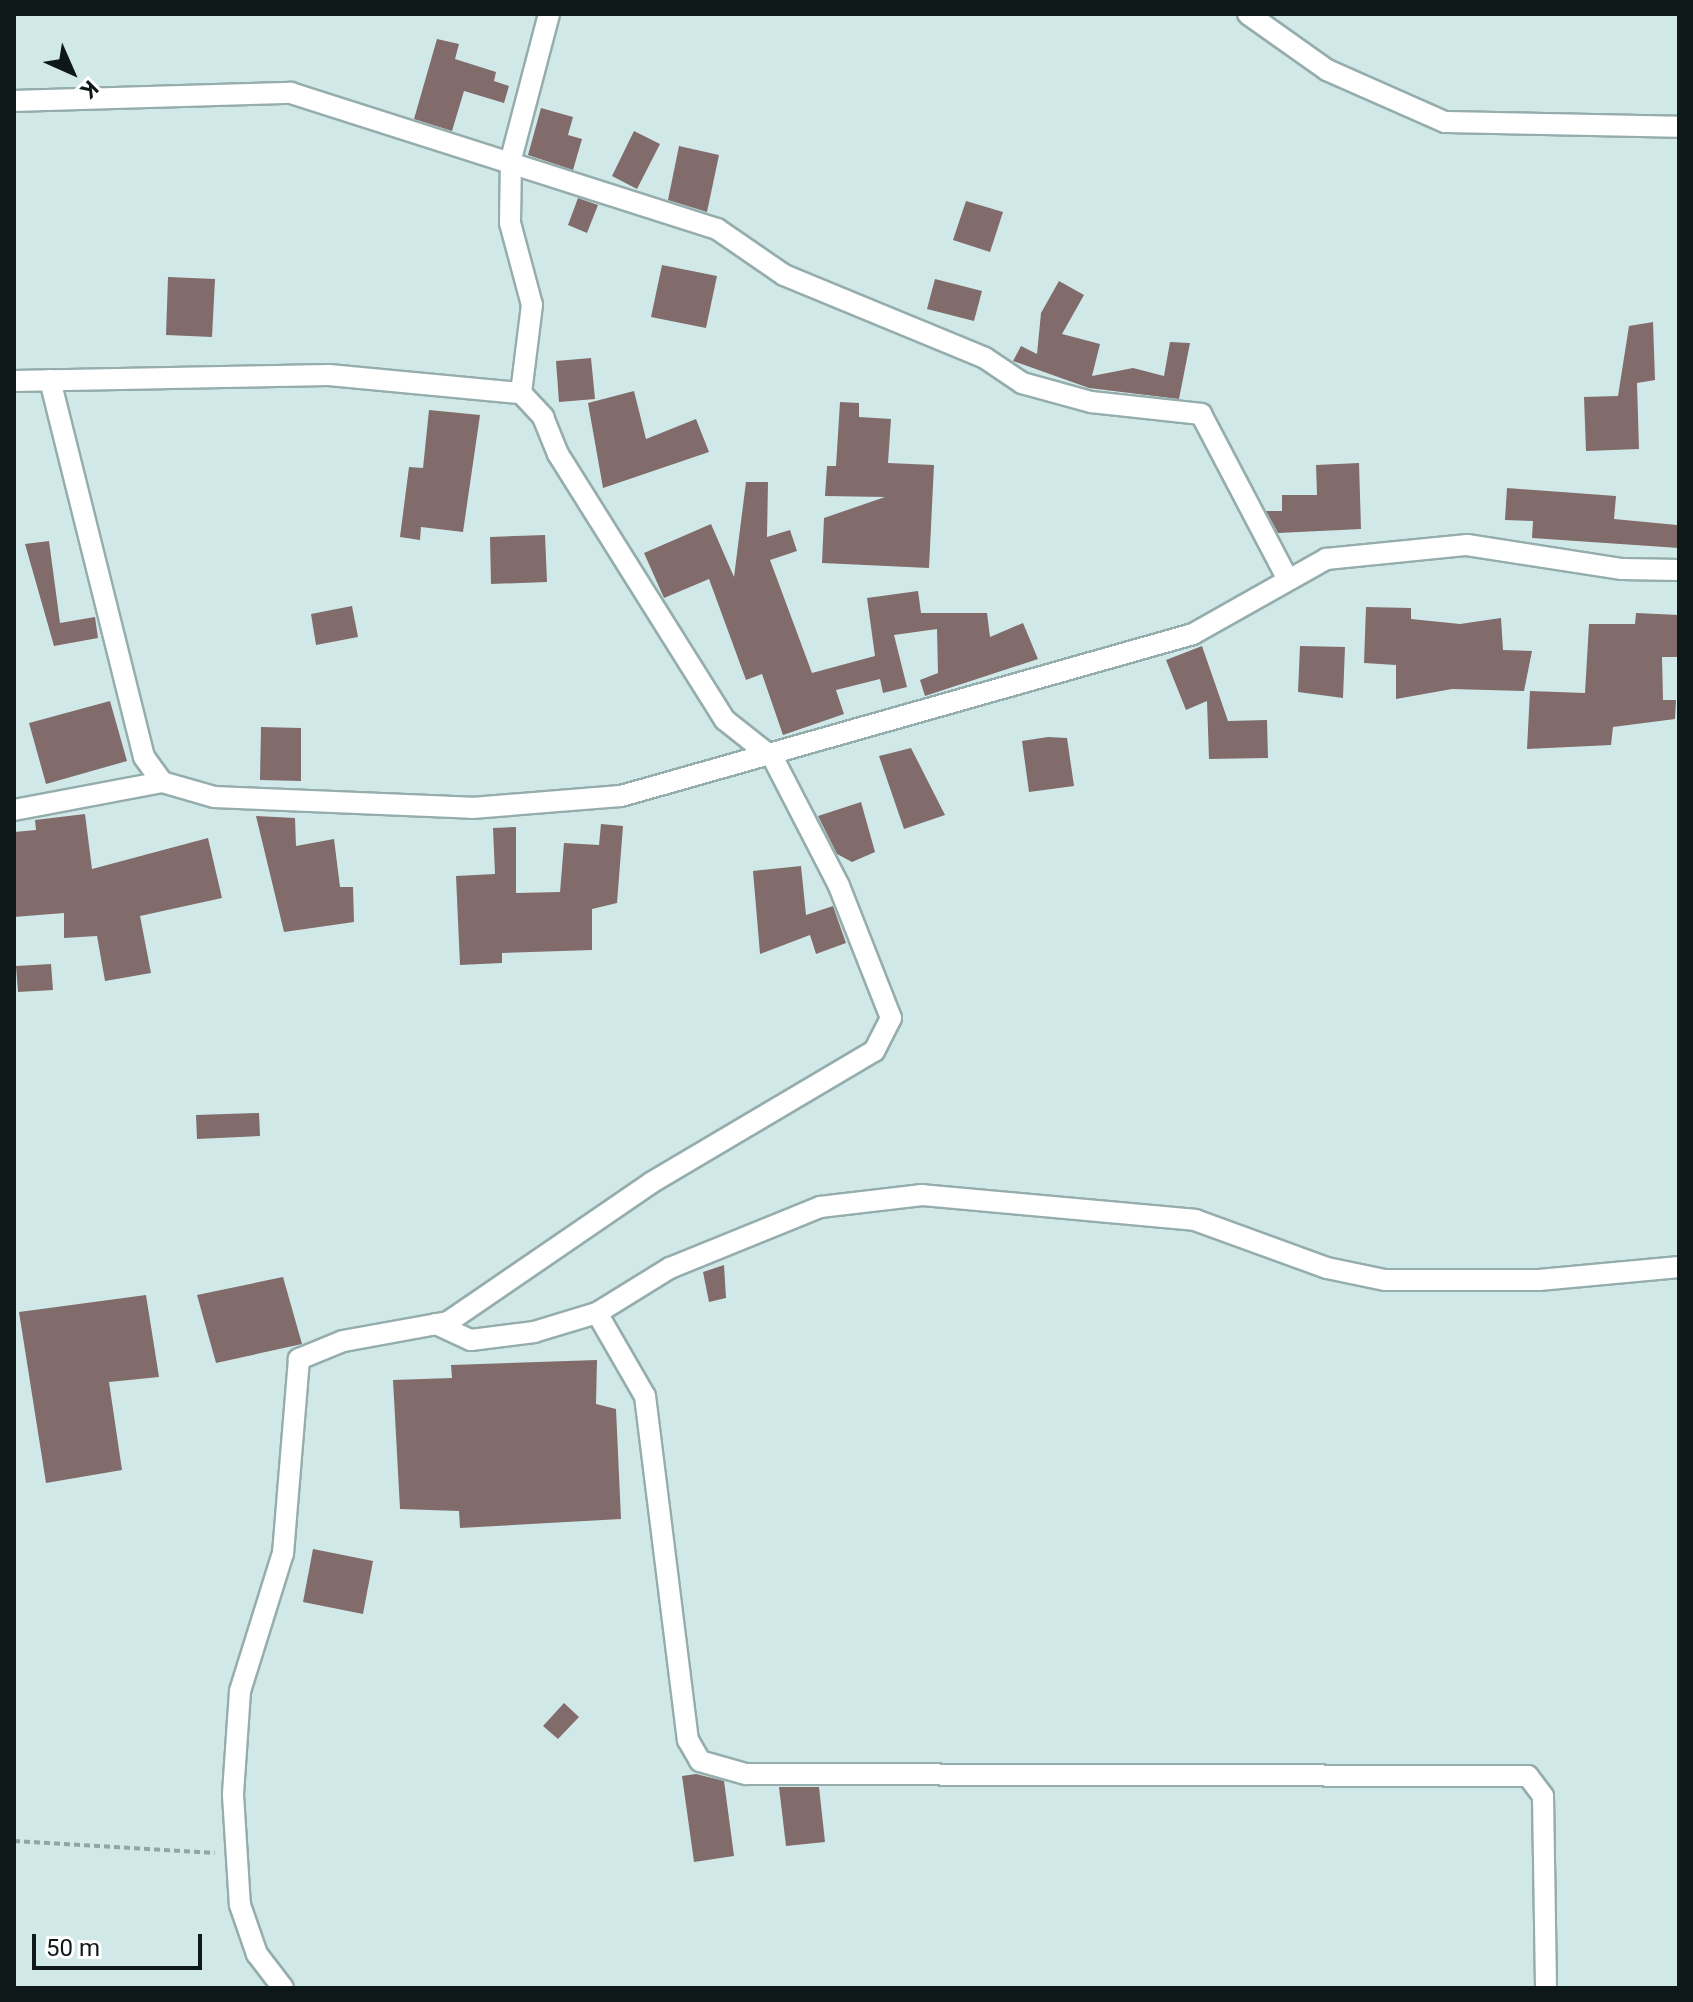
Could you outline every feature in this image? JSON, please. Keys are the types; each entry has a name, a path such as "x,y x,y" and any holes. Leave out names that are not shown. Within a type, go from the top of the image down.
{"street":[{"path":"521,393 532,305 510,223 511,159 549,14"},
{"path":"1248,14 1327,70 1445,122 1679,127"},
{"path":"14,101 291,93 511,159 717,229 784,275 985,358 1022,383 1091,402 1201,414 1287,578"},
{"path":"14,381 329,375 521,393 543,417 566,467 725,720 773,758 887,998 887,1035 874,1051 772,1107 436,1324 343,1341 299,1359 283,1553 240,1691 233,1853 257,1954 283,1988"},
{"path":"50,380 144,757 162,782"},
{"path":"14,810 162,782 214,797 472,808 621,796 773,758 1193,634 1287,578 1326,559 1378,549 1467,545 1622,569 1679,570"},
{"path":"436,1324 471,1340 597,1313 670,1268 820,1207 922,1195 1195,1220 1327,1268 1385,1280 1539,1280 1679,1267"},
{"path":"597,1313 645,1396 688,1740 700,1761 746,1774 1528,1776 1543,1796 1546,1988"}],"path":[{"path":"14,1841 233,1853"}],"building":[{"path":"437,39 459,44 455,59 496,72 494,81 509,86 504,103 464,91 452,131 414,119"},
{"path":"541,108 573,117 568,135 582,139 573,170 528,155"},
{"path":"634,131 660,144 637,189 612,176"},
{"path":"679,146 719,155 707,212 668,200"},
{"path":"578,198 598,205 587,233 568,225"},
{"path":"966,201 1003,212 990,252 953,240"},
{"path":"662,265 717,276 706,328 651,317"},
{"path":"168,277 215,279 212,337 166,335"},
{"path":"935,279 982,291 974,321 927,309"},
{"path":"1059,281 1084,295 1062,334 1100,344 1092,376 1133,368 1164,376 1170,342 1190,343 1179,399 1089,388 1013,361 1021,346 1037,354 1041,313"},
{"path":"1653,322 1655,380 1637,383 1639,449 1586,451 1584,397 1618,396 1629,326"},
{"path":"591,358 595,399 559,402 556,361"},
{"path":"634,391 646,439 696,419 709,452 603,488 588,403"},
{"path":"840,402 859,403 859,417 891,419 888,463 934,465 929,568 822,563 824,518 885,497 825,496 827,466 836,466"},
{"path":"429,410 480,415 463,532 421,527 420,540 400,537 409,467 423,468"},
{"path":"1359,463 1361,529 1278,533 1266,511 1282,511 1282,495 1317,495 1316,465"},
{"path":"746,482 768,482 767,537 790,530 797,551 770,560 812,673 875,656 867,598 918,591 921,613 987,613 990,637 1023,623 1038,659 925,696 920,680 938,673 937,629 894,635 907,687 883,693 880,679 836,690 844,714 783,735 762,674 746,680 709,579 664,598 644,553 711,524 734,577"},
{"path":"1507,488 1616,496 1614,519 1677,525 1679,548 1532,538 1533,521 1505,520"},
{"path":"545,535 547,582 491,584 490,537"},
{"path":"49,541 60,623 95,617 98,638 54,646 25,544"},
{"path":"352,606 358,637 316,645 311,614"},
{"path":"1366,607 1411,608 1411,619 1460,624 1501,618 1503,650 1532,651 1524,691 1452,689 1396,699 1396,665 1364,663"},
{"path":"1636,613 1679,615 1679,657 1662,657 1663,700 1676,700 1675,719 1613,727 1611,745 1527,749 1530,691 1585,693 1589,624 1635,624"},
{"path":"1202,646 1228,721 1267,720 1268,758 1209,759 1207,701 1186,710 1166,660"},
{"path":"1300,646 1345,647 1343,698 1298,692"},
{"path":"110,701 127,761 46,784 29,723"},
{"path":"261,727 301,728 301,781 260,780"},
{"path":"1067,738 1074,786 1029,792 1022,741"},
{"path":"911,748 945,815 904,829 879,756"},
{"path":"861,802 875,852 852,862 837,854 818,816"},
{"path":"85,814 92,869 208,838 222,898 140,916 151,973 105,981 97,936 64,938 64,913 14,917 14,832 36,830 35,820"},
{"path":"256,816 295,818 296,846 334,839 340,887 353,887 354,922 284,932"},
{"path":"601,824 623,826 617,903 592,909 592,950 502,953 502,963 460,965 456,876 495,874 493,828 516,827 516,893 560,892 564,843 599,845"},
{"path":"801,866 806,915 833,906 846,943 816,954 810,935 760,954 753,871"},
{"path":"51,964 53,990 18,992 16,966"},
{"path":"259,1113 260,1136 197,1139 196,1115"},
{"path":"724,1265 726,1298 709,1302 703,1272"},
{"path":"283,1277 302,1344 216,1363 197,1295"},
{"path":"146,1295 159,1377 109,1382 122,1470 46,1483 19,1312"},
{"path":"597,1360 596,1404 616,1409 621,1519 460,1528 459,1511 400,1509 393,1380 452,1378 451,1365"},
{"path":"313,1549 373,1561 363,1614 303,1602"},
{"path":"564,1703 579,1717 558,1739 543,1726"},
{"path":"696,1774 724,1781 734,1856 694,1862 682,1776"},
{"path":"779,1787 819,1787 825,1842 786,1846"}]}
